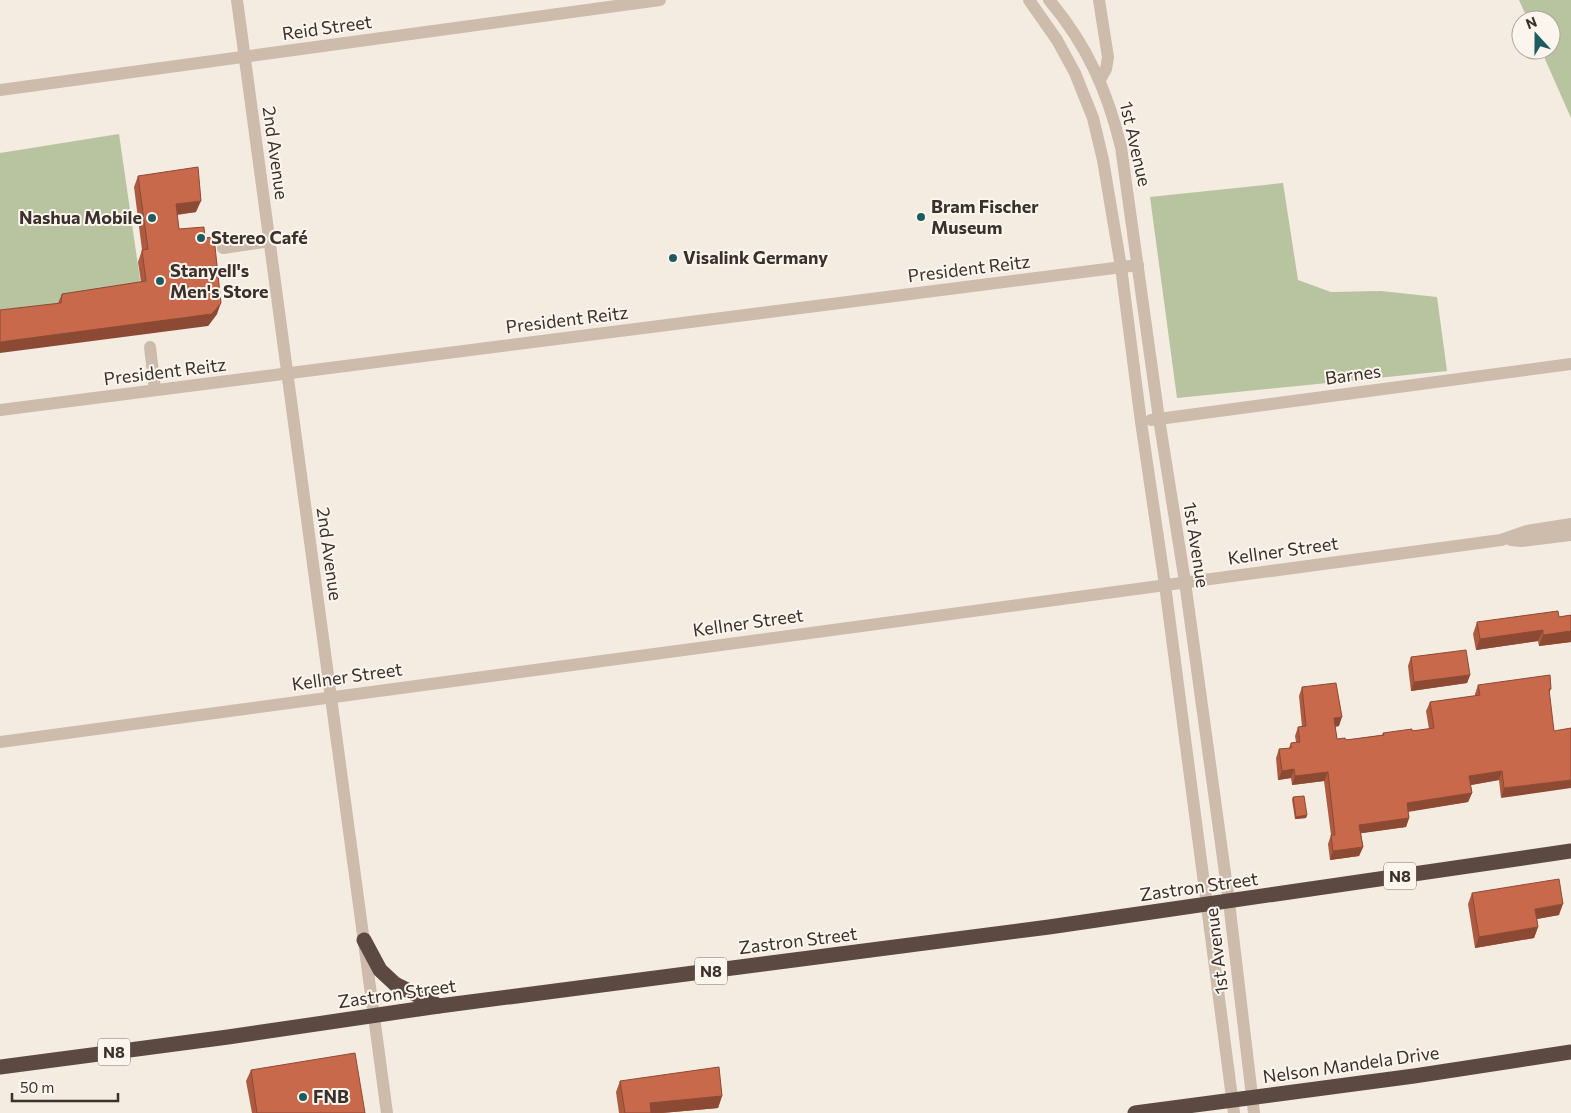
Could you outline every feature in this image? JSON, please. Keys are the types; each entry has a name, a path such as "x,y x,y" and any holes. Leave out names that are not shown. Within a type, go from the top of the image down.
{"highway":[{"name":"Zastron Street","path":"0,1068 439,1006 1049,928 1571,851"},
{"path":"364,940 380,970 395,984 439,1006"},
{"name":"Nelson Mandela Drive","path":"1135,1113 1233,1106 1252,1097 1571,1052"}],"street":[{"name":"2nd Avenue","path":"237,0 387,1113"},
{"name":"Reid Street","path":"0,90 660,0"},
{"name":"1st Avenue","path":"1029,0 1057,40 1075,73 1093,118 1103,160 1121,267 1165,585 1233,1106"},
{"name":"1st Avenue","path":"1049,0 1084,48 1102,85 1114,119 1121,147 1159,419 1185,582 1229,902 1254,1113"},
{"path":"1085,98 1102,85 1108,57 1099,0"},
{"path":"223,248 270,240"},
{"name":"President Reitz","path":"0,410 1138,265"},
{"path":"150,347 155,390"},
{"name":"Barnes","path":"1141,422 1571,364"},
{"name":"Kellner Street","path":"1501,540 1527,531 1571,524"},
{"name":"Kellner Street","path":"0,742 1501,540 1521,541 1571,535"}],"green space":[{"path":"1519,0 1571,0 1571,118 1545,60 1561,60 1561,10 1524,10"},
{"path":"119,134 142,293 0,319 0,153"},
{"path":"1283,183 1298,280 1331,292 1381,291 1437,297 1447,371 1177,398 1150,197"}],"building":[{"path":"198,167 201,201 176,204 179,229 204,227 205,238 214,237 221,303 212,314 0,342 0,310 61,303 62,294 146,281 142,250 148,249 138,176"},
{"path":"1558,611 1559,617 1571,615 1571,631 1543,635 1543,630 1480,639 1477,622"},
{"path":"1466,650 1470,675 1414,682 1411,657"},
{"path":"1550,675 1551,689 1549,689 1554,731 1571,728 1571,780 1504,788 1502,771 1469,776 1472,793 1407,803 1409,818 1359,825 1363,847 1333,851 1331,835 1335,835 1328,772 1295,776 1294,769 1282,771 1279,749 1291,748 1291,743 1300,742 1298,727 1306,726 1302,687 1336,683 1342,717 1334,718 1337,739 1345,738 1346,740 1412,729 1412,731 1434,728 1430,702 1480,695 1478,685"},
{"path":"1304,796 1307,815 1296,817 1293,797"},
{"path":"1559,879 1563,904 1535,909 1538,927 1479,937 1472,893"},
{"name":"FNB","path":"355,1053 365,1113 257,1113 251,1070"},
{"path":"719,1067 722,1096 650,1103 651,1113 625,1113 620,1081"}],"place":[{"name":"Bram Fischer Museum","path":"921,217"},
{"name":"Nashua Mobile","path":"152,218"},
{"name":"Stereo Café","path":"201,238"},
{"name":"Visalink Germany","path":"673,258"},
{"name":"Stanyell's Men's Store","path":"160,281"},
{"name":"FNB","path":"303,1097"}]}
